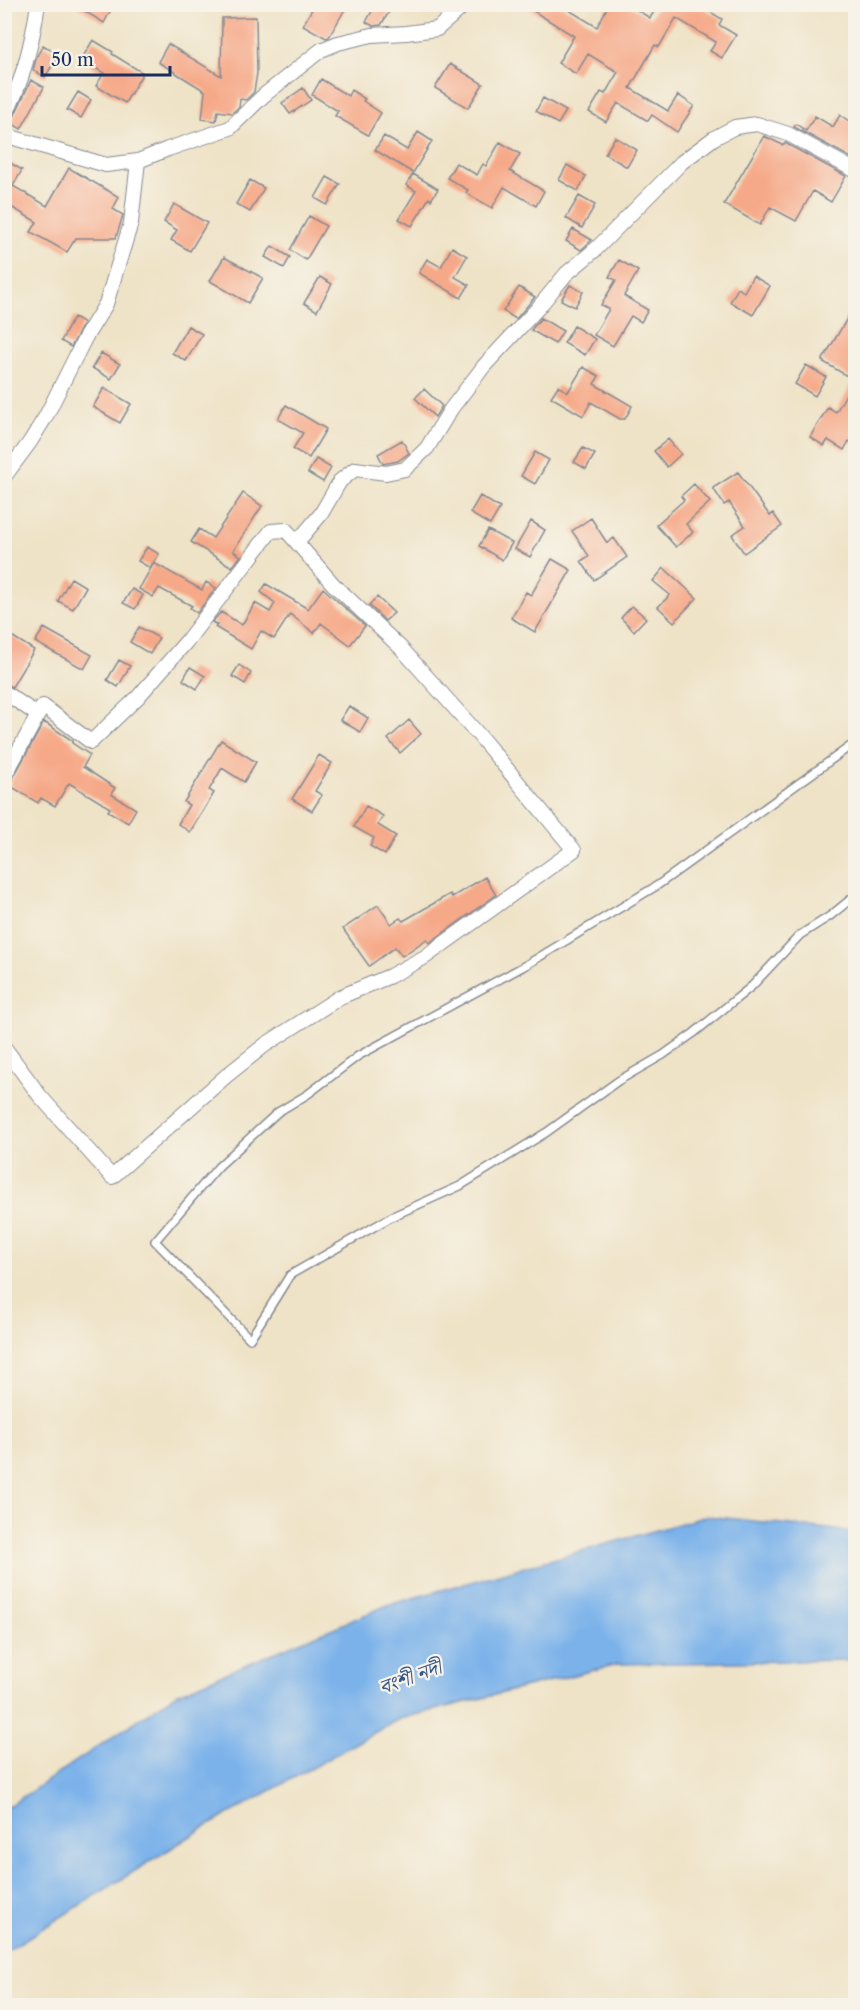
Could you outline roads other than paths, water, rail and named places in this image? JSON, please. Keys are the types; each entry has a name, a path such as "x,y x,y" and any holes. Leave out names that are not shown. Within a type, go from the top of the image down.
{"street":[{"path":"4,117 13,102 27,58 38,4"},
{"path":"4,135 106,165 138,161 230,128 263,96 321,50 338,43 372,35 437,29 466,4"},
{"path":"298,541 321,514 340,481 355,470 386,473 405,469 427,448 451,409 483,366 538,308 566,274 596,249 682,162 714,138 735,127 757,124 788,134 855,171"},
{"path":"4,477 46,416 84,338 106,304 131,223 138,161"},
{"path":"4,777 43,706 91,742 138,697 186,642 271,531 286,530 298,541 333,584 401,648 478,734 574,850 425,957 390,976 340,997 265,1045 226,1076 112,1178 40,1096 4,1047"},
{"path":"4,692 38,715"}],"lane":[{"path":"855,742 658,885 526,965 358,1056 308,1094 278,1112 218,1167 155,1241 250,1339 290,1275 393,1216 460,1186 547,1132 618,1081 663,1055 752,986 800,935 830,916 855,895"}],"water":[{"name":"বংশী নদী","path":"707,1516 855,1532 855,1660 618,1664 399,1719 202,1829 5,1952 5,1809 178,1693 388,1605"}]}
